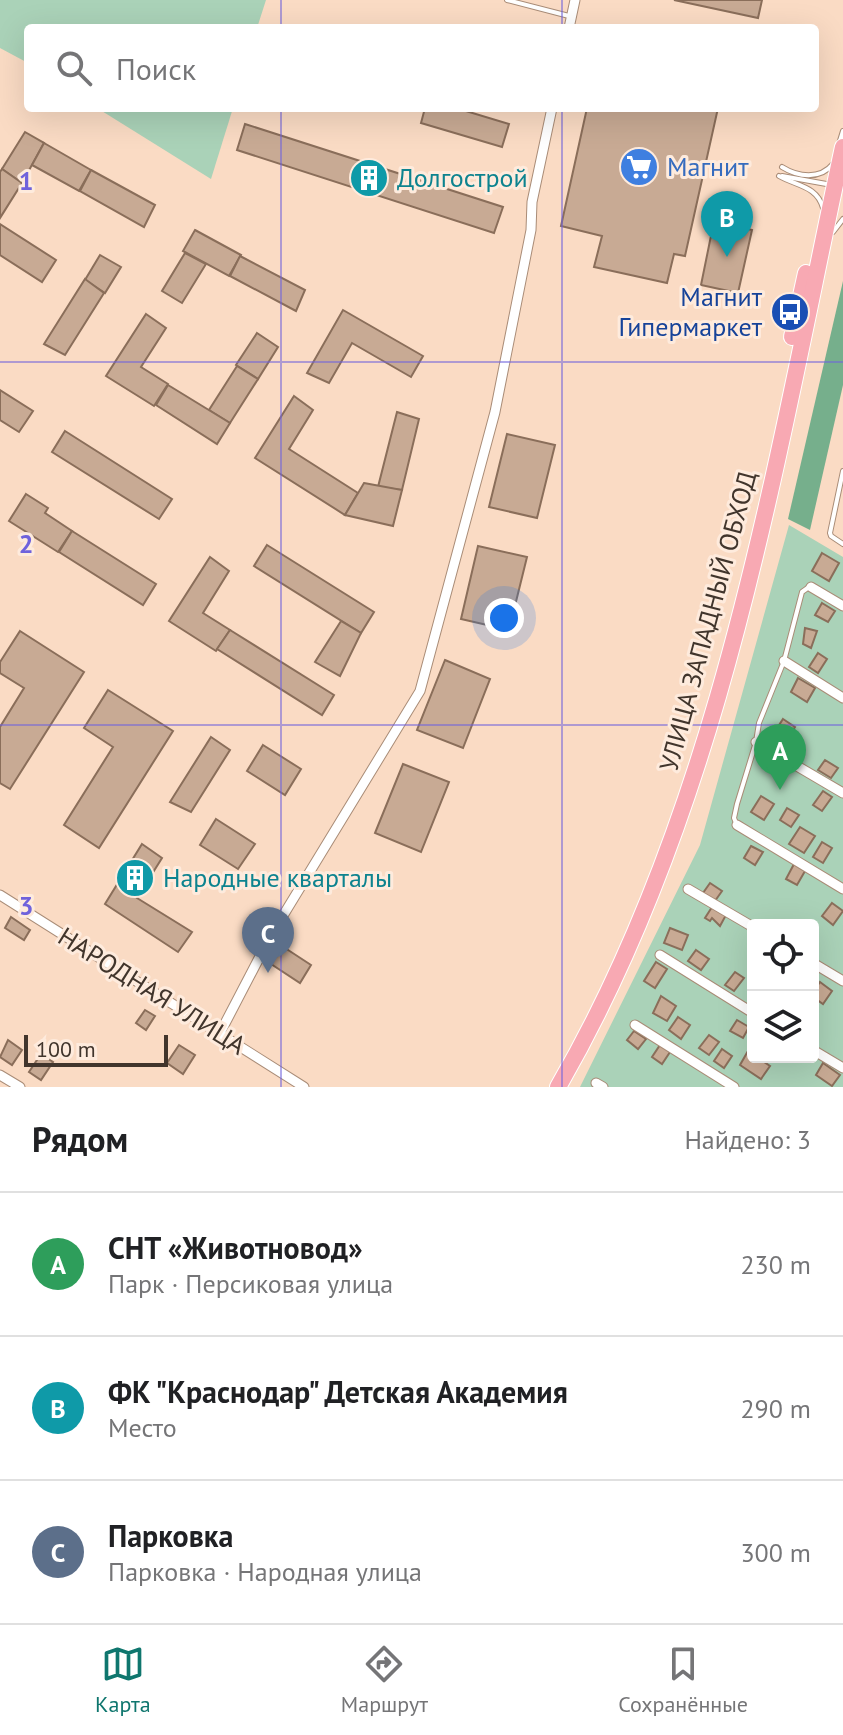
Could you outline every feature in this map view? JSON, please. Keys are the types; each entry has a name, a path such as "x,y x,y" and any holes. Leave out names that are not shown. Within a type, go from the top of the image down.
{"highway":[{"name":"УЛИЦА ЗАПАДНЫЙ ОБХОД","path":"570,1087 644,938 706,759 776,491 833,232 843,147"},
{"name":"УЛИЦА ЗАПАДНЫЙ ОБХОД","path":"558,1087 627,954 665,859 699,758 738,616 833,232"}],"street":[{"path":"570,24 575,0"},
{"path":"220,1033 270,937 420,691 495,412 551,112"},
{"path":"811,587 843,606"},
{"path":"784,661 843,698"},
{"path":"756,742 843,793"},
{"path":"737,825 843,889"},
{"path":"688,889 747,923"},
{"name":"НАРОДНАЯ УЛИЦА","path":"0,895 304,1087"},
{"path":"660,955 747,1009"},
{"path":"819,967 843,981"},
{"path":"635,1025 734,1087"},
{"path":"819,1054 843,1068"},
{"path":"0,1075 20,1087"}],"lane":[{"path":"507,0 572,16"},
{"path":"805,175 820,174 829,169 837,155 843,131"},
{"path":"782,167 840,185"},
{"path":"833,232 819,197 808,188 779,176 840,185"},
{"path":"843,471 830,533 843,544"},
{"path":"737,825 734,818 737,804 759,723 784,661 802,592 811,587"}],"green space":[{"path":"0,0 266,0 258,24 24,24 24,61 0,48"},
{"path":"103,112 232,112 211,179"},
{"path":"843,281 843,385 810,530 788,519"},
{"path":"789,525 843,557 843,1087 580,1087 700,845"}],"building":[{"path":"674,0 762,0 758,18"},
{"path":"424,112 469,112 509,124 502,147 421,123"},
{"name":"Магнит","path":"586,112 717,112 685,256 674,254 667,283 594,267 602,236 561,226"},
{"name":"Долгострой","path":"245,124 503,207 494,233 237,150"},
{"path":"25,132 44,143 22,183 2,169"},
{"path":"44,143 91,170 79,191 32,165"},
{"path":"2,169 22,183 0,218 0,172"},
{"path":"91,170 155,205 144,227 80,191"},
{"path":"714,221 752,230 738,293 701,285"},
{"path":"0,224 56,260 42,282 0,255"},
{"path":"195,230 241,255 229,276 183,251"},
{"path":"185,253 206,264 182,303 162,291"},
{"path":"100,255 121,267 105,293 85,280"},
{"path":"240,256 305,290 296,311 230,276"},
{"path":"85,279 104,293 65,355 44,344"},
{"path":"343,310 423,356 411,377 352,343 329,383 307,373"},
{"path":"146,314 166,328 141,367 168,384 154,406 106,376"},
{"path":"257,333 278,347 258,379 236,365"},
{"path":"237,366 258,379 230,423 209,410"},
{"path":"168,385 230,423 217,444 156,405"},
{"path":"0,390 33,411 19,432 0,420"},
{"path":"294,396 313,410 289,449 358,493 345,515 255,458"},
{"path":"397,412 419,419 402,490 378,487"},
{"path":"65,431 172,499 159,519 52,452"},
{"path":"507,434 555,445 537,518 489,507"},
{"path":"364,483 402,490 393,526 345,515"},
{"path":"26,494 48,508 45,513 72,531 58,552 9,521"},
{"path":"72,531 156,584 143,605 59,552"},
{"path":"267,545 374,612 361,633 254,566"},
{"path":"478,546 527,557 509,630 461,619"},
{"path":"822,553 839,563 829,581 812,571"},
{"path":"210,557 229,571 203,613 230,630 216,651 169,621"},
{"path":"822,603 835,611 828,622 815,615"},
{"path":"341,621 361,633 340,676 315,662"},
{"path":"805,628 817,631 811,648 803,644"},
{"path":"230,630 334,695 322,715 217,649"},
{"path":"20,631 84,672 10,789 0,783 0,727 24,688 0,673 0,662"},
{"path":"818,653 827,659 818,673 809,667"},
{"path":"445,660 490,679 463,748 417,730"},
{"path":"798,678 815,688 807,702 791,692"},
{"path":"108,690 173,731 99,848 64,825 113,747 84,728"},
{"path":"783,719 795,727 786,741 774,733"},
{"path":"211,737 230,750 191,812 170,802"},
{"name":"Народные кварталы","path":"263,745 301,769 285,795 247,771"},
{"path":"825,760 838,768 831,778 818,770"},
{"path":"403,764 449,782 421,852 375,833"},
{"path":"823,791 832,797 822,811 813,805"},
{"path":"761,796 774,804 764,820 751,812"},
{"path":"787,808 799,815 791,827 780,820"},
{"name":"Народные кварталы","path":"216,819 255,844 238,869 200,845"},
{"path":"800,827 815,836 804,853 789,844"},
{"path":"822,842 832,848 823,863 813,857"},
{"name":"Народные кварталы","path":"142,844 162,858 137,898 192,932 178,952 105,904"},
{"path":"751,846 763,852 755,865 744,858"},
{"path":"794,864 805,871 797,885 786,879"},
{"path":"710,883 722,891 715,901 703,893"},
{"path":"832,903 843,911 833,925 822,916"},
{"path":"712,907 726,915 720,926 712,918 710,921 705,918"},
{"path":"11,917 30,930 24,940 5,928"},
{"path":"670,928 688,935 682,950 664,943"},
{"path":"282,946 311,965 300,983 271,964"},
{"path":"696,950 709,959 701,970 688,961"},
{"path":"656,962 667,969 655,988 644,981"},
{"path":"735,972 744,978 734,991 725,985"},
{"path":"819,983 832,991 823,1004 819,1001"},
{"path":"661,996 676,1006 667,1021 653,1013"},
{"path":"145,1010 155,1016 146,1030 136,1023"},
{"path":"678,1017 690,1025 681,1039 669,1030"},
{"path":"737,1020 747,1026 743,1038 730,1031"},
{"path":"634,1031 646,1039 638,1049 627,1040"},
{"path":"709,1035 719,1042 709,1055 699,1048"},
{"path":"8,1040 22,1050 12,1065 0,1057"},
{"path":"179,1045 195,1055 183,1074 167,1063"},
{"path":"660,1045 670,1052 662,1064 652,1057"},
{"path":"722,1049 732,1056 724,1068 714,1061"},
{"path":"747,1053 747,1063 766,1063 770,1066 761,1079 740,1065"},
{"path":"41,1054 53,1062 41,1080 29,1072"},
{"path":"823,1063 840,1075 832,1086 816,1075"}],"place":[{"name":"Магнит","path":"639,167"},
{"name":"Долгострой","path":"369,178"},
{"name":"ФК \"Краснодар\" Детская Академия","path":"727,257"},
{"name":"Магнит Гипермаркет","path":"790,312"},
{"name":"СНТ «Животновод»","path":"780,790"},
{"name":"Народные кварталы","path":"135,878"},
{"name":"Парковка","path":"268,973"}]}
